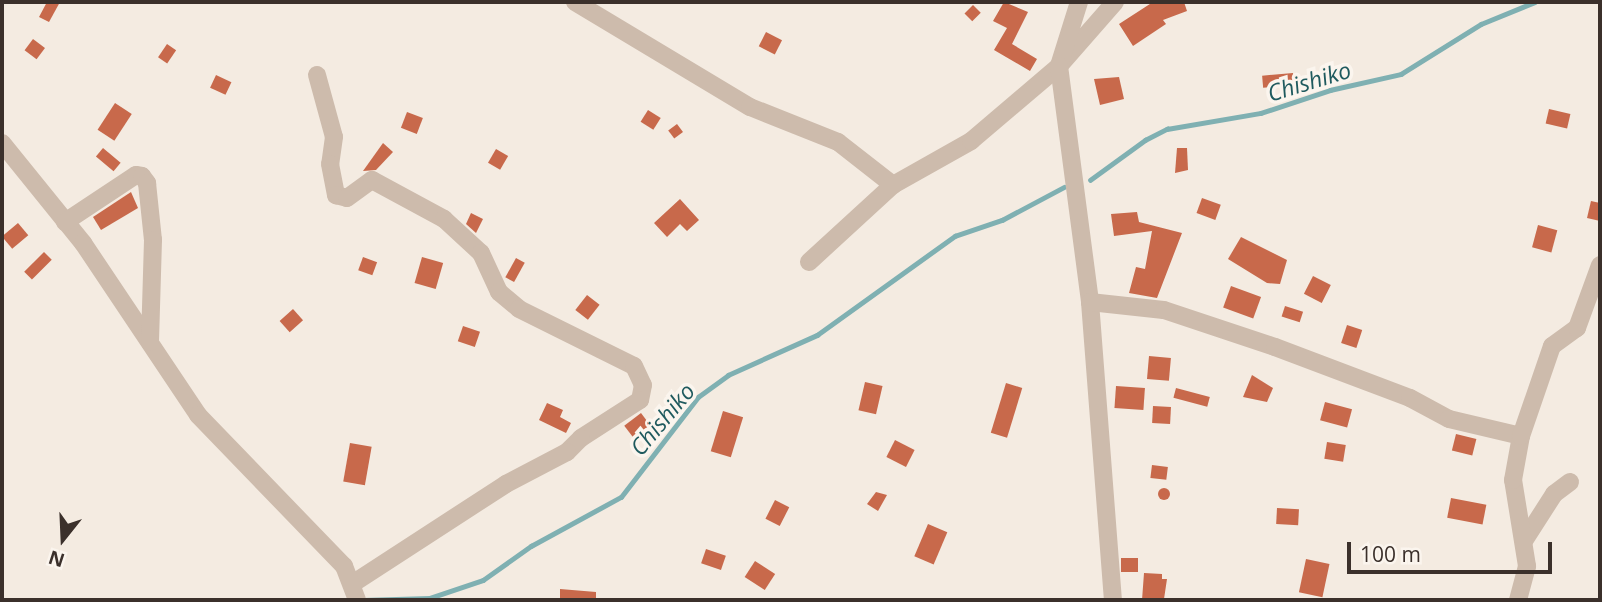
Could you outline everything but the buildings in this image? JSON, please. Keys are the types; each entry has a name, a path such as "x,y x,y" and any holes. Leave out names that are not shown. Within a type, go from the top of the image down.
{"street":[{"path":"575,2 750,107 838,142 893,185"},
{"path":"1079,2 1059,66 1090,302 1113,600"},
{"path":"809,262 893,185 971,141 1059,66 1115,2"},
{"path":"317,75 334,137 330,164 336,195 347,198 372,180 444,219 481,253 499,292 519,310 634,366 643,385 640,400 581,438 568,453 506,484 375,565 354,592"},
{"path":"2,143 65,222 198,415 344,566 354,592"},
{"path":"65,222 136,175 147,183 153,240 150,342"},
{"path":"1518,600 1526,582 1524,541 1513,480 1521,436 1552,346 1577,328 1600,264"},
{"path":"1090,302 1164,310 1275,347 1410,398 1449,419 1521,436"},
{"path":"1524,541 1555,494 1570,482"}],"waterway":[{"name":"Chishiko","path":"1090,180 1145,140 1167,129 1261,113 1330,90 1401,74 1481,24 1535,2"},
{"name":"Chishiko","path":"362,600 430,598 483,580 531,546 621,497 698,397 728,375 817,335 955,236 1002,220 1064,187"}]}
